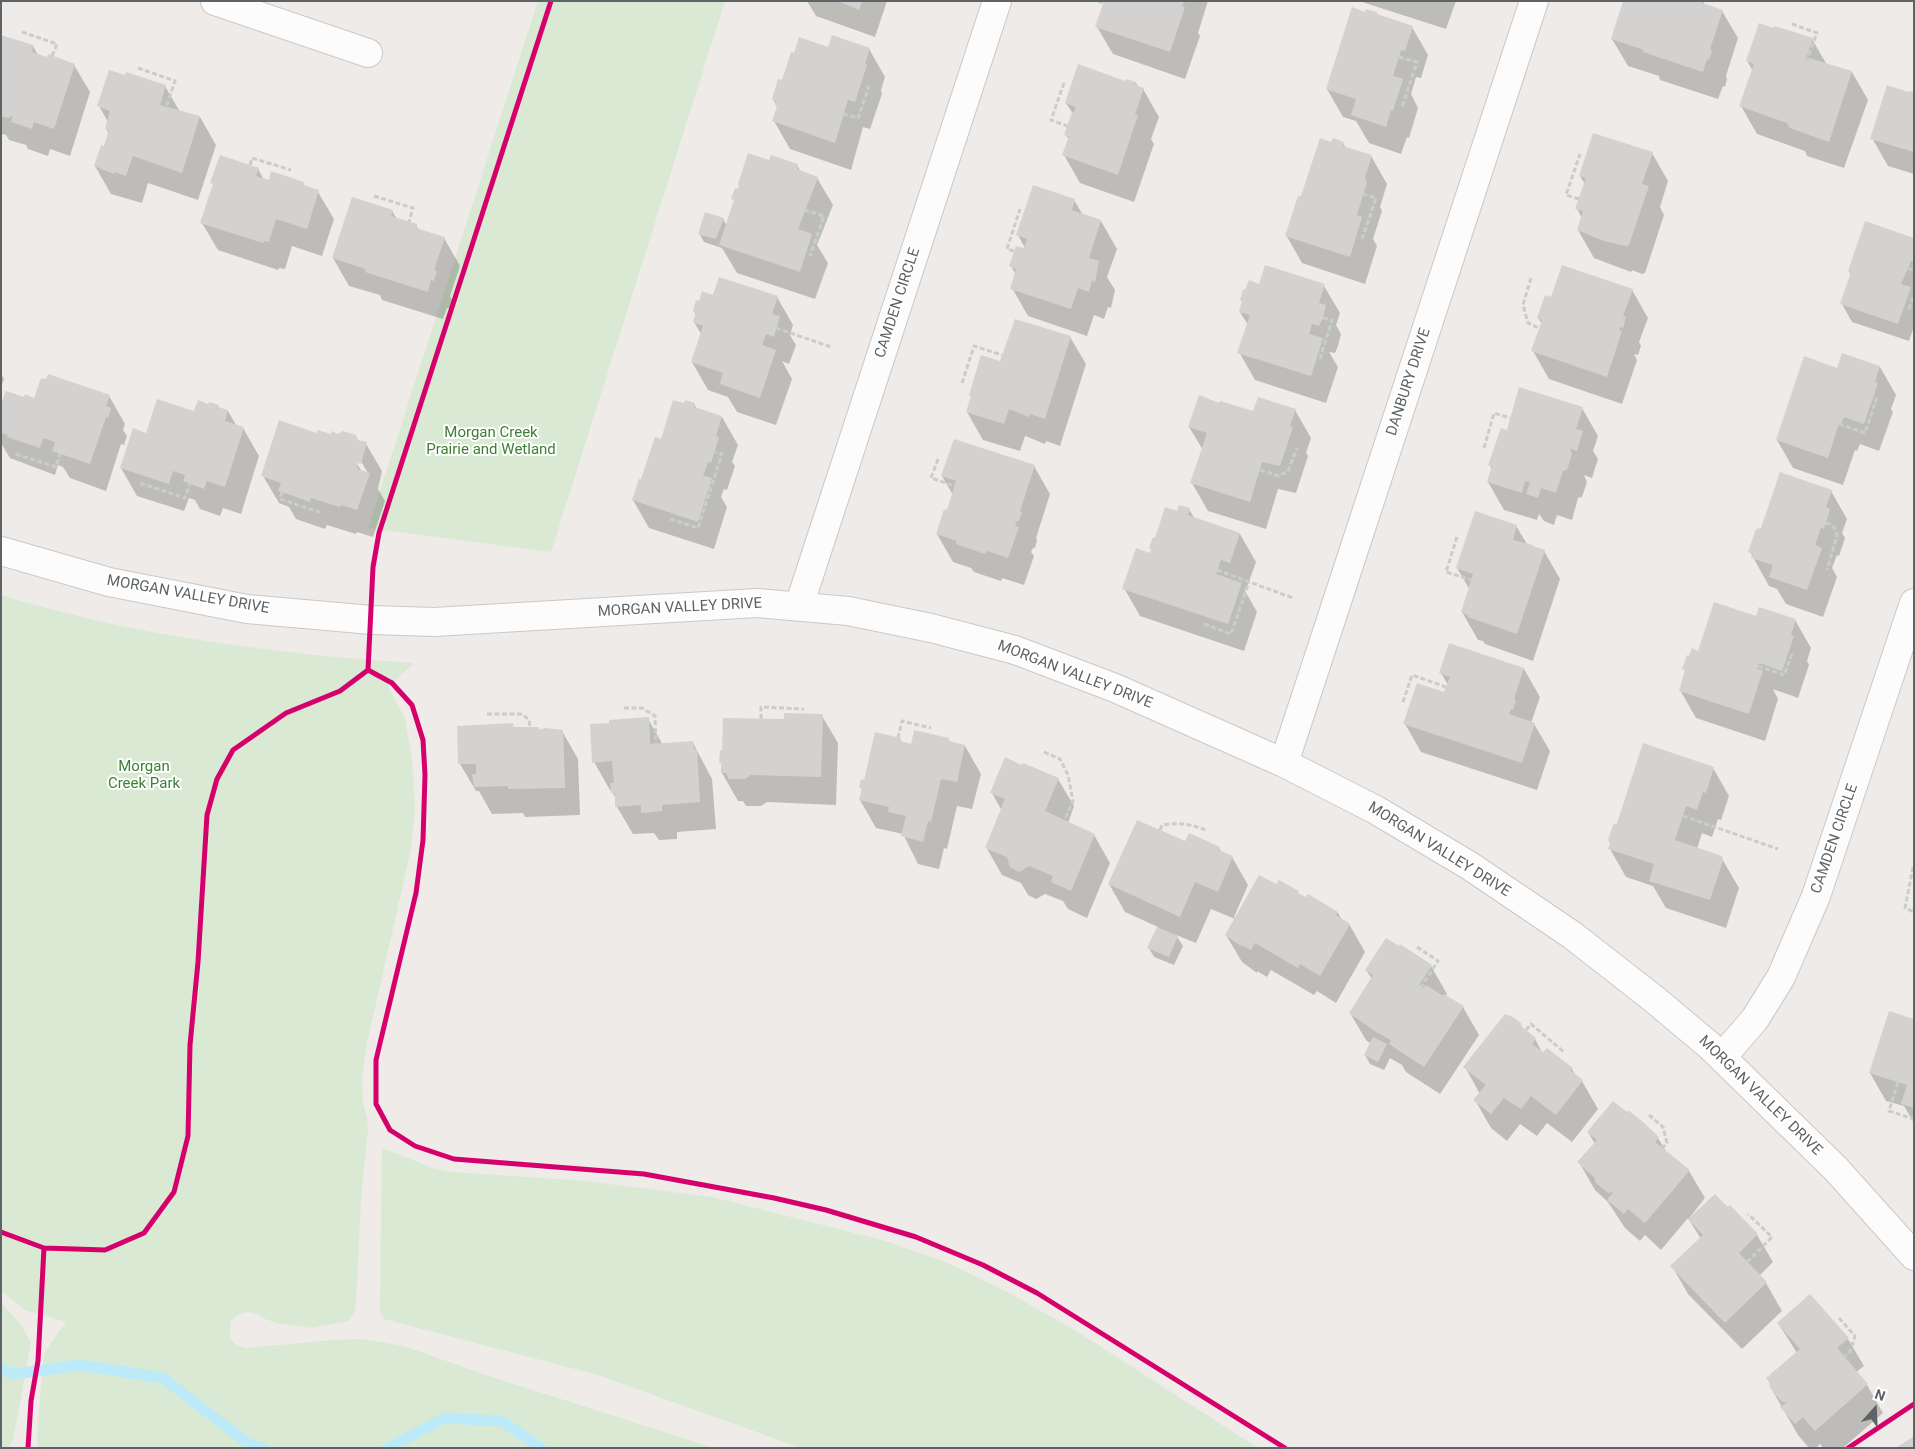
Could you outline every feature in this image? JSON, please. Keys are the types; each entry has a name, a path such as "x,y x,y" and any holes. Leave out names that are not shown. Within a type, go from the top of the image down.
{"street":[{"path":"215,1 368,53"},
{"name":"CAMDEN CIRCLE","path":"798,606 997,1"},
{"name":"DANBURY DRIVE","path":"1284,763 1534,1"},
{"name":"MORGAN VALLEY DRIVE","path":"1,551 109,582 246,609 372,620 434,622 757,603 858,613 931,628 1015,650 1115,688 1284,763 1376,810 1470,866 1572,935 1722,1057 1836,1169 1914,1256"},
{"name":"CAMDEN CIRCLE","path":"1722,1057 1755,1019 1781,977 1816,896 1914,603"}],"path":[{"path":"1098,1 1103,3"},
{"path":"1792,24 1817,33 1806,62"},
{"path":"22,32 57,44 52,56"},
{"path":"1399,57 1417,62 1402,107"},
{"path":"138,68 175,81 166,107"},
{"path":"1064,83 1051,120 1068,126"},
{"path":"843,114 858,118 869,86"},
{"path":"1579,199 1566,195 1580,154"},
{"path":"250,165 252,158 291,170"},
{"path":"1362,239 1376,198 1363,194"},
{"path":"374,196 413,208 409,222"},
{"path":"1014,251 1007,249 1020,209"},
{"path":"804,210 824,216 810,256"},
{"path":"1908,268 1914,271"},
{"path":"1531,278 1523,305 1528,323 1539,328"},
{"path":"1909,309 1914,295"},
{"path":"1320,359 1332,320 1322,318"},
{"path":"776,328 831,347"},
{"path":"962,383 974,346 1002,355"},
{"path":"1839,424 1865,433 1877,397"},
{"path":"1484,448 1494,413 1510,418"},
{"path":"1260,470 1279,476 1288,472 1296,448"},
{"path":"670,519 698,528 722,454 715,452"},
{"path":"16,454 56,467 60,454"},
{"path":"938,459 931,478 955,486"},
{"path":"140,483 185,498 190,484"},
{"path":"282,492 280,499 322,513"},
{"path":"1826,523 1833,525 1837,535 1827,570"},
{"path":"1457,537 1446,572 1472,580"},
{"path":"1217,570 1293,598"},
{"path":"1204,624 1231,634 1249,582"},
{"path":"1758,666 1784,675 1792,654"},
{"path":"1403,702 1412,675 1446,687"},
{"path":"761,719 761,707 804,709"},
{"path":"624,708 642,708 654,716 656,744"},
{"path":"487,714 522,714 529,720 530,727"},
{"path":"898,738 902,721 931,728"},
{"path":"1044,752 1060,758 1068,775 1073,801 1065,819"},
{"path":"1683,816 1778,849"},
{"path":"1160,830 1162,825 1175,822 1191,824 1208,831"},
{"path":"1913,867 1905,908 1914,912"},
{"path":"1417,947 1438,961 1421,987"},
{"path":"1526,1030 1531,1024 1564,1052"},
{"path":"1898,1082 1889,1111 1914,1119"},
{"path":"1649,1115 1663,1127 1667,1143 1662,1148"},
{"path":"1747,1262 1772,1237 1748,1214"},
{"path":"1838,1318 1855,1336 1850,1352 1845,1356"}],"green space":[{"name":"Morgan Creek Prairie and Wetland","path":"538,1 725,1 551,552 368,528"},
{"name":"Morgan Creek Park","path":"1,595 103,622 206,641 310,654 414,663 388,687 405,718 412,759 415,808 411,849 367,1043 362,1079 363,1103 368,1129 361,1198 354,1314 348,1321 311,1328 277,1323 265,1319 258,1314 248,1312 239,1314 231,1321 230,1336 233,1342 246,1348 362,1339 404,1346 489,1376 714,1448 38,1448 37,1434 44,1353 66,1322 25,1310 1,1291"},
{"path":"382,1148 433,1168 453,1172 585,1181 712,1197 886,1241 948,1263 1009,1293 1073,1329 1258,1448 801,1448 598,1375 384,1319 380,1311"},
{"path":"1,1302 21,1325 31,1343 13,1440 8,1448 1,1448"}],"building":[{"path":"838,1 862,1 859,10"},
{"path":"1104,1 1184,1 1182,6 1185,7 1170,52 1095,27"},
{"path":"1623,1 1703,1 1702,3 1723,10 1710,49 1712,50 1709,60 1707,59 1703,72 1611,39"},
{"path":"1352,7 1365,12 1366,9 1377,12 1377,14 1413,26 1405,51 1401,50 1393,76 1403,79 1386,127 1351,115 1356,99 1326,89"},
{"path":"1759,23 1813,38 1805,61 1808,62 1809,58 1852,71 1829,142 1790,128 1787,123 1739,106 1754,64 1746,61"},
{"path":"1,35 33,45 32,52 47,57 48,54 75,64 54,129 34,122 32,129 11,122 13,116 8,118 1,116"},
{"path":"832,35 870,48 865,64 867,65 855,102 848,100 835,143 772,121 777,106 775,105 776,101 772,99 778,79 782,80 791,52 794,53 799,37 828,47"},
{"path":"1078,64 1125,81 1126,79 1136,82 1135,85 1144,88 1135,114 1138,115 1118,175 1062,155 1069,136 1064,135 1072,112 1074,112 1076,107 1065,103"},
{"path":"109,70 125,75 126,72 166,85 160,105 200,116 182,173 133,156 126,176 115,172 114,174 94,166 101,145 104,146 109,130 105,129 110,111 97,106"},
{"path":"1887,85 1908,92 1914,92 1914,152 1870,139"},
{"path":"1593,133 1653,152 1642,184 1649,186 1629,245 1626,246 1604,241 1577,230 1583,211 1575,209 1586,178 1579,176"},
{"path":"1320,138 1331,142 1333,138 1344,142 1343,146 1372,155 1365,178 1367,182 1357,215 1362,217 1350,257 1285,236 1298,196 1301,196"},
{"path":"748,153 769,160 771,155 798,164 797,169 818,177 798,229 812,234 800,272 719,245 734,200 731,199 735,188 738,189"},
{"path":"220,155 259,168 256,176 269,180 271,171 304,182 303,185 319,190 307,229 276,219 269,242 264,241 263,243 200,223 213,184 210,183"},
{"path":"1033,185 1075,199 1072,210 1101,220 1089,258 1099,261 1095,282 1092,280 1089,292 1078,288 1071,309 1010,289 1016,269 1009,266 1016,246 1024,248 1027,239 1016,235"},
{"path":"352,197 393,210 391,216 417,224 416,228 445,237 434,270 437,271 434,281 431,280 428,292 365,272 366,269 332,258"},
{"path":"705,212 724,218 716,239 698,234"},
{"path":"1865,221 1914,238 1914,262 1911,261 1901,284 1911,287 1898,324 1840,304 1851,272 1848,271"},
{"path":"1265,265 1325,284 1319,303 1326,305 1323,318 1319,326 1312,324 1309,334 1323,338 1311,376 1237,353 1250,315 1239,312 1243,289 1245,290 1249,280 1259,284"},
{"path":"1562,265 1633,289 1623,316 1626,317 1623,328 1620,327 1619,330 1622,331 1607,377 1531,351 1542,320 1537,318 1545,295 1551,297"},
{"path":"719,277 778,296 772,314 780,316 774,337 766,334 762,345 776,350 760,398 720,384 723,373 691,362 703,326 693,322 696,312 693,311 696,300 699,301 702,291 713,295"},
{"path":"1015,319 1071,336 1045,419 1030,414 1029,417 1009,409 1004,424 966,412 981,355 1000,361"},
{"path":"1842,353 1880,366 1875,382 1878,383 1864,424 1844,417 1841,424 1839,423 1828,458 1776,440 1804,356 1837,368"},
{"path":"48,374 110,395 106,406 111,408 108,418 106,417 90,464 52,451 55,442 43,438 40,448 7,437 8,435 1,433 1,404 6,391 24,397 25,394 34,398 41,378 46,379"},
{"path":"1519,387 1583,407 1576,429 1583,431 1577,451 1570,448 1572,454 1567,470 1563,471 1556,493 1541,488 1538,498 1526,494 1530,482 1525,481 1522,493 1487,482 1492,466 1488,465 1501,428 1507,430"},
{"path":"1199,395 1219,403 1220,401 1253,411 1258,397 1296,409 1290,426 1293,427 1280,466 1262,462 1250,502 1190,483 1207,433 1188,427"},
{"path":"157,399 194,411 198,400 208,404 209,402 219,405 218,407 228,410 225,421 244,427 225,487 207,481 204,489 183,481 185,475 173,471 169,484 120,468 133,428 146,433"},
{"path":"673,400 684,403 685,400 695,403 694,407 722,416 716,436 719,437 711,463 708,462 703,476 712,478 698,522 632,500 655,437 661,439"},
{"path":"279,420 316,433 318,430 331,434 332,431 338,434 343,431 356,435 358,440 367,442 361,464 358,463 357,469 370,473 357,510 311,498 310,502 278,491 281,483 261,476"},
{"path":"954,439 1035,465 1020,511 1022,512 1015,526 1019,527 1008,558 987,551 985,554 956,544 957,541 936,534 944,509 947,510 956,481 941,476"},
{"path":"1780,472 1832,490 1826,507 1830,509 1824,529 1821,528 1815,545 1822,548 1807,590 1769,577 1773,565 1751,558 1753,554 1748,552 1756,529 1761,528"},
{"path":"1179,505 1190,508 1188,515 1240,533 1230,563 1221,560 1216,574 1242,583 1228,624 1122,589 1136,548 1150,553 1151,549 1149,548 1153,537 1155,538 1165,507 1177,511"},
{"path":"1475,511 1517,525 1513,540 1545,550 1517,634 1468,617 1468,615 1461,612 1473,574 1456,568"},
{"path":"1714,602 1756,616 1759,607 1796,619 1791,635 1794,636 1782,671 1759,663 1757,669 1763,670 1749,714 1679,691 1685,670 1682,669 1687,655 1689,656 1692,648 1698,651"},
{"path":"1449,643 1524,668 1514,699 1516,700 1513,710 1511,709 1509,714 1535,723 1522,763 1403,724 1417,683 1444,692 1450,677 1439,673"},
{"path":"784,713 823,714 821,777 751,775 745,779 729,779 726,773 721,773 721,763 719,763 720,750 722,750 723,718 784,719"},
{"path":"649,717 650,744 693,741 694,749 697,750 700,802 662,805 662,811 641,813 641,805 615,807 615,793 611,793 610,783 614,783 612,761 592,763 590,724 609,723 609,720"},
{"path":"513,723 513,727 539,727 538,730 545,728 563,730 565,788 508,789 508,786 474,787 472,774 476,774 476,764 458,764 457,726"},
{"path":"914,730 949,738 949,741 965,745 957,782 941,779 931,822 928,821 923,842 901,836 906,816 888,812 889,807 859,800 862,789 859,787 861,779 864,780 875,732 901,738 900,741 911,744"},
{"path":"1643,743 1714,767 1706,793 1703,792 1697,810 1686,806 1675,840 1722,856 1723,860 1710,900 1649,881 1654,864 1608,849 1610,844 1608,840 1613,825 1617,823"},
{"path":"1005,757 1059,778 1045,811 1095,834 1071,891 1051,882 1053,876 1029,866 1019,872 1010,867 1007,857 985,848 1005,799 990,793"},
{"path":"1137,820 1185,841 1189,833 1220,847 1219,850 1233,856 1218,892 1195,882 1180,917 1108,884"},
{"path":"1259,875 1276,884 1279,880 1306,897 1308,894 1338,912 1336,915 1350,924 1320,976 1300,964 1298,968 1255,943 1251,950 1241,946 1225,935"},
{"path":"1157,927 1178,936 1169,957 1147,948"},
{"path":"1386,938 1399,946 1400,944 1432,965 1419,985 1423,988 1426,985 1464,1006 1424,1067 1389,1044 1391,1040 1349,1013 1373,975 1365,970"},
{"path":"1889,1011 1914,1019 1914,1108 1901,1104 1907,1085 1869,1073"},
{"path":"1505,1014 1521,1023 1522,1027 1536,1038 1532,1044 1543,1052 1547,1048 1573,1068 1570,1070 1583,1080 1556,1115 1531,1096 1521,1109 1504,1098 1491,1114 1473,1100 1486,1085 1463,1067"},
{"path":"1373,1037 1387,1044 1378,1062 1364,1055"},
{"path":"1613,1101 1643,1122 1659,1137 1655,1142 1690,1170 1645,1223 1628,1209 1624,1214 1607,1200 1613,1192 1608,1193 1577,1162 1597,1140 1587,1132"},
{"path":"1715,1194 1728,1207 1730,1205 1758,1234 1739,1253 1767,1282 1725,1323 1670,1266 1703,1235 1688,1219"},
{"path":"1810,1294 1849,1338 1837,1348 1868,1384 1815,1431 1803,1417 1795,1424 1780,1407 1787,1402 1782,1402 1770,1388 1766,1378 1800,1349 1777,1323"},
{"path":"1914,1436 1914,1448 1896,1448"}],"waterway":[{"path":"1,1369 14,1374 80,1365 163,1378 249,1444 262,1448"},
{"path":"388,1448 445,1418 502,1421 541,1448"}],"cycle path":[{"path":"1,1232 44,1248 105,1250 144,1233 174,1192 188,1136 190,1045 198,962 207,815 217,779 233,750 286,713 340,691 368,670 373,567 379,533 551,1"},
{"path":"368,670 392,683 412,705 423,740 425,775 423,840 416,893 376,1060 376,1104 390,1130 415,1146 454,1159 644,1174 774,1198 826,1210 916,1237 983,1265 1037,1293 1285,1448"},
{"path":"28,1448 31,1401 38,1361 44,1248"},
{"path":"1848,1448 1914,1404"}]}
